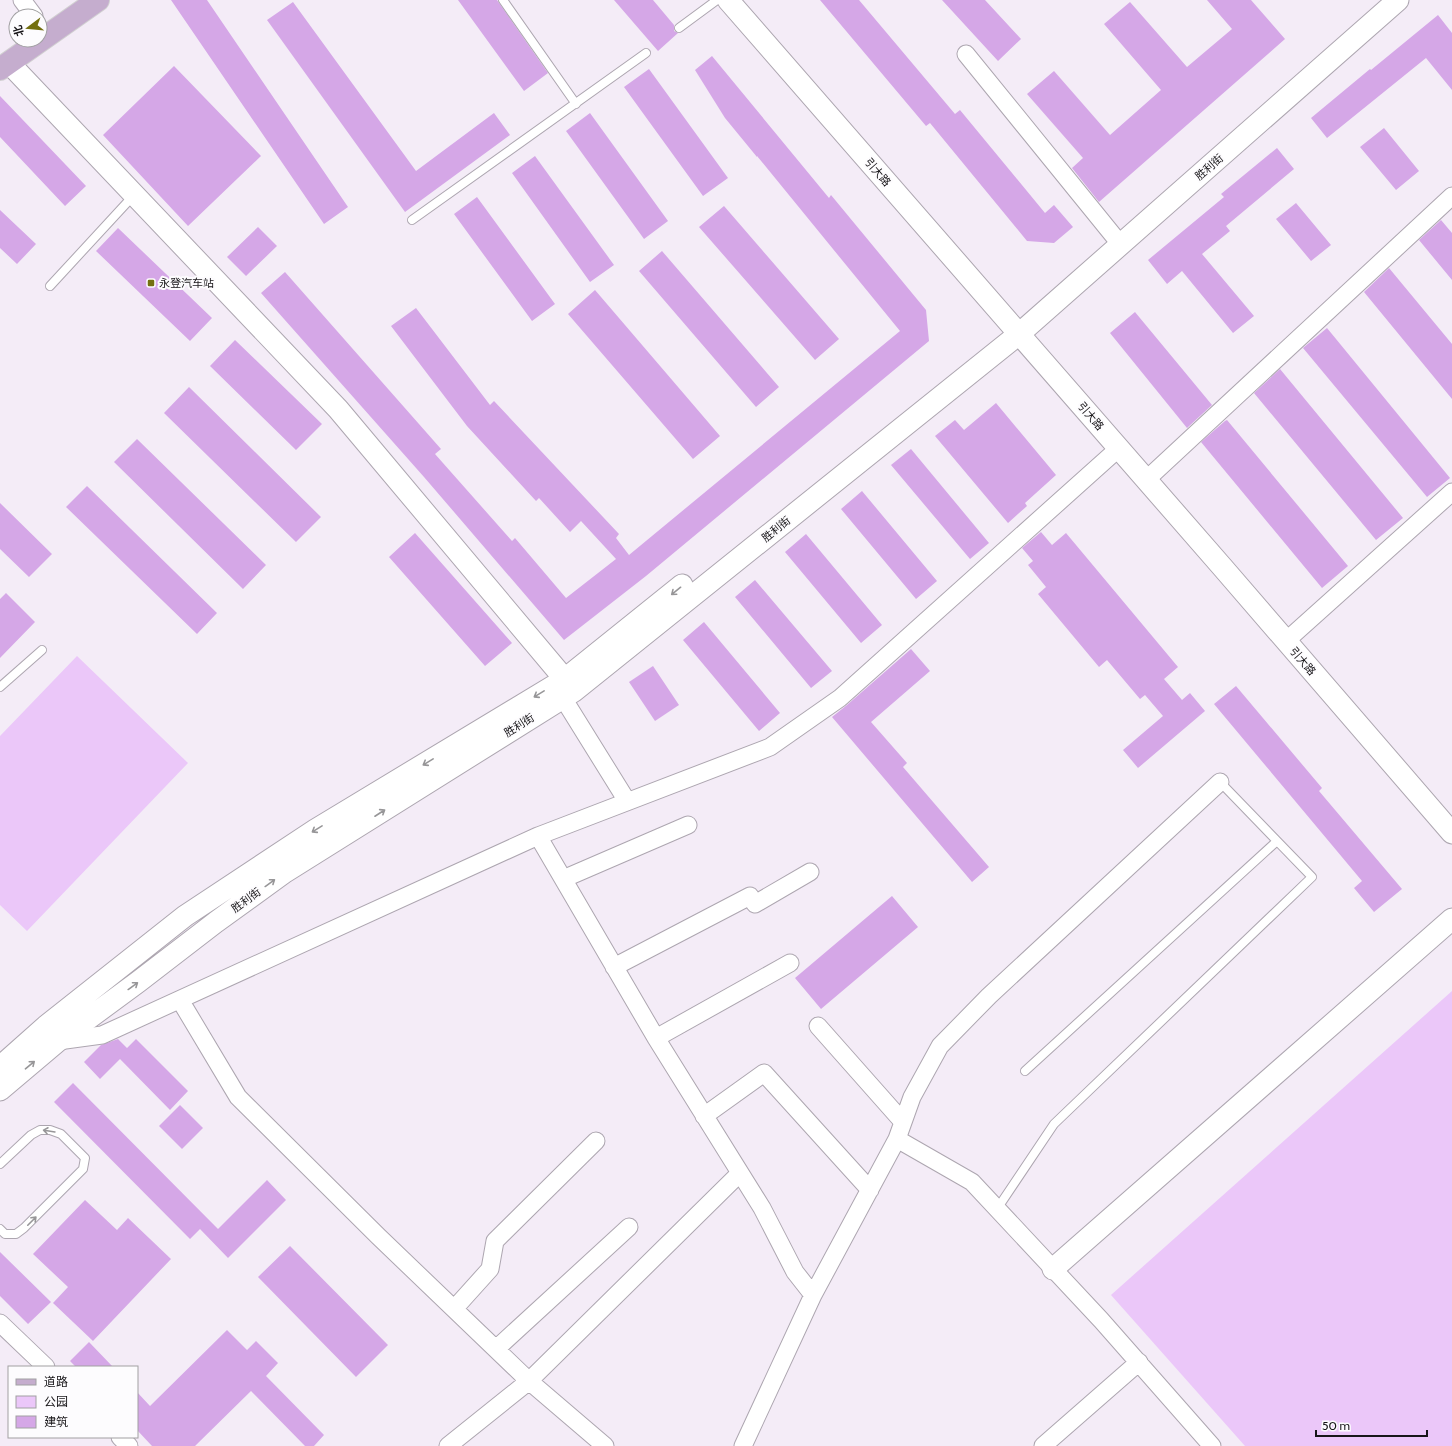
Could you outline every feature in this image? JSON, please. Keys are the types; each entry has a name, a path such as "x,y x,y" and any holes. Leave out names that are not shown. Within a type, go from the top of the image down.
{"main road":[{"path":"48,28 98,0"},
{"path":"4,66 24,48"}],"street":[{"name":"引大路","path":"728,0 1119,448 1452,833"},
{"name":"胜利街","path":"0,1090 58,1041 285,872 567,689 987,343 1019,334 1398,0"},
{"path":"966,54 1121,245"},
{"path":"4,66 134,195 338,409 567,689 627,801"},
{"path":"1146,480 1452,196"},
{"path":"58,1041 102,1035 538,836 770,747 840,698 1119,448"},
{"path":"1286,641 1452,492"},
{"name":"胜利街","path":"0,1067 46,1026 185,916 315,830 567,689"},
{"path":"746,1445 813,1295 897,1139 912,1097 940,1046 989,996 1220,782"},
{"path":"563,879 688,825"},
{"path":"538,836 656,1038 762,1208 794,1272 813,1295"},
{"path":"614,967 750,896 755,904 810,872"},
{"path":"1053,1269 1452,919"},
{"path":"656,1038 790,963"},
{"path":"180,1000 238,1097 379,1237 529,1381 605,1446"},
{"path":"818,1026 903,1122"},
{"path":"704,1116 764,1073 870,1190"},
{"path":"897,1139 972,1182 1101,1320 1212,1446"},
{"path":"454,1309 490,1269 495,1241 596,1141"},
{"path":"448,1446 529,1381 740,1172"},
{"path":"496,1349 629,1227"},
{"path":"0,1323 45,1366"},
{"path":"1043,1446 1139,1362"},
{"path":"121,1438 129,1446"}],"lane":[{"path":"503,0 576,104"},
{"path":"679,28 717,0"},
{"path":"412,220 646,53"},
{"path":"50,286 134,195"},
{"path":"0,687 42,650"},
{"path":"997,1209 1054,1124 1312,877 1220,782"},
{"path":"1025,1071 1277,841"},
{"path":"0,1164 31,1135 40,1130 50,1130 61,1134 84,1158 83,1169 24,1228 16,1234 5,1234 0,1229"}],"green space":[{"path":"77,656 188,763 27,931 0,905 0,736"},
{"path":"1452,991 1452,1446 1245,1446 1111,1295"}],"building":[{"path":"171,0 207,0 348,207 324,224"},
{"path":"458,0 497,0 548,73 524,91"},
{"path":"614,0 653,0 674,25 674,31 678,33 658,51"},
{"path":"820,0 859,0 955,114 960,110 1045,213 1054,205 1073,227 1054,243 1027,241 930,123 926,126"},
{"path":"942,0 985,0 1021,39 998,61"},
{"path":"1207,0 1251,0 1285,39 1099,202 1072,168 1083,158 1027,94 1054,71 1110,135 1161,90 1104,24 1130,2 1187,67 1232,29"},
{"path":"293,2 416,171 494,113 510,135 405,212 267,20"},
{"path":"1438,15 1452,33 1452,90 1426,58 1327,138 1311,118"},
{"path":"712,56 829,198 831,195 926,310 929,341 646,576 564,640 424,477 261,293 285,272 441,449 435,454 512,541 515,538 566,598 616,559 581,521 570,532 539,498 536,501 467,426 391,326 416,308 490,405 494,401 619,534 616,538 629,555 900,331 725,118 695,70"},
{"path":"174,66 261,156 188,226 103,135"},
{"path":"649,69 728,178 703,196 624,87"},
{"path":"0,96 86,186 65,206 0,137"},
{"path":"590,113 668,221 644,239 566,131"},
{"path":"1384,128 1419,171 1396,190 1360,147"},
{"path":"1277,148 1294,169 1226,226 1230,231 1202,254 1254,316 1233,333 1182,271 1167,284 1148,260 1224,197 1221,194"},
{"path":"535,156 614,265 590,282 512,173"},
{"path":"477,197 555,304 532,321 454,214"},
{"path":"1296,203 1331,245 1311,261 1276,219"},
{"path":"724,206 839,339 815,360 699,227"},
{"path":"0,210 36,244 17,264 0,248"},
{"path":"1441,220 1452,233 1452,280 1419,240"},
{"path":"258,227 277,246 246,276 227,257"},
{"path":"118,228 212,318 190,341 96,251"},
{"path":"662,251 779,387 756,407 639,271"},
{"path":"1389,268 1452,344 1452,399 1364,292"},
{"path":"595,290 720,436 693,459 568,314"},
{"path":"1135,312 1212,405 1187,428 1110,333"},
{"path":"1327,328 1450,478 1427,497 1303,348"},
{"path":"235,340 322,424 296,450 210,366"},
{"path":"1280,369 1403,518 1376,540 1254,393"},
{"path":"189,387 321,517 296,542 164,413"},
{"path":"996,403 1056,475 1025,503 1027,506 1008,523 935,436 955,420 964,430"},
{"path":"1227,420 1348,566 1322,588 1201,442"},
{"path":"137,439 266,565 243,589 114,462"},
{"path":"911,449 989,543 970,559 891,465"},
{"path":"87,486 217,613 197,634 66,507"},
{"path":"862,491 937,581 916,599 841,509"},
{"path":"0,503 52,554 29,577 0,549"},
{"path":"1041,532 1052,545 1066,533 1178,667 1164,679 1182,700 1190,693 1205,711 1138,768 1123,750 1163,716 1145,695 1140,699 1107,660 1099,667 1038,594 1046,587 1028,565 1033,561 1022,548"},
{"path":"415,533 512,643 485,666 389,557"},
{"path":"806,534 882,625 861,643 785,552"},
{"path":"755,580 832,671 811,688 735,597"},
{"path":"6,593 35,622 0,658 0,599"},
{"path":"704,622 780,713 759,731 683,640"},
{"path":"911,649 930,671 871,722 907,763 903,767 989,867 972,882 832,717"},
{"path":"653,666 679,705 655,721 629,682"},
{"path":"1236,686 1322,788 1319,791 1402,889 1374,912 1354,888 1362,881 1214,704"},
{"path":"892,896 918,927 821,1009 795,978"},
{"path":"118,1039 127,1048 136,1039 188,1091 170,1110 120,1059 100,1079 84,1062 101,1045"},
{"path":"73,1083 218,1229 267,1180 286,1200 228,1258 200,1229 190,1239 54,1102"},
{"path":"180,1105 203,1128 182,1149 159,1126"},
{"path":"85,1200 117,1230 128,1218 171,1259 93,1341 53,1303 68,1287 33,1254"},
{"path":"290,1246 388,1345 356,1377 258,1277"},
{"path":"0,1252 51,1302 28,1324 0,1296"},
{"path":"227,1330 247,1350 256,1341 278,1363 266,1376 324,1435 314,1446 305,1446 251,1391 195,1446 152,1446 138,1431 138,1393 150,1406"},
{"path":"89,1342 112,1366 75,1366 70,1361"}],"place":[{"name":"永登汽车站","path":"151,283"}]}
